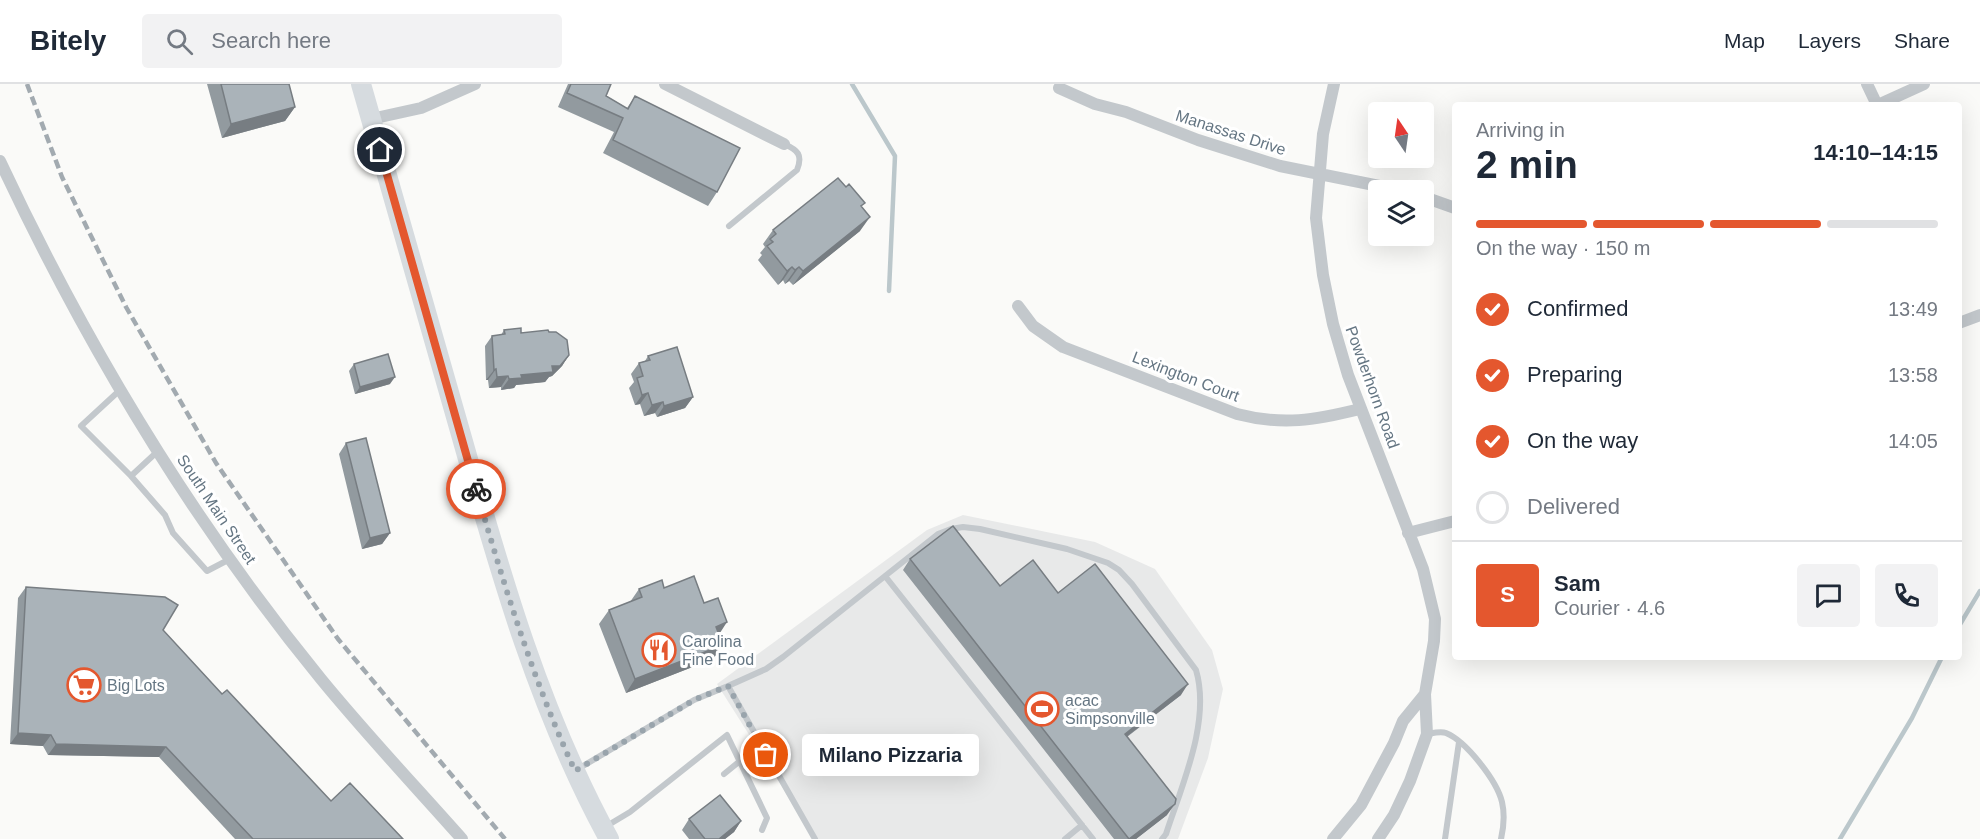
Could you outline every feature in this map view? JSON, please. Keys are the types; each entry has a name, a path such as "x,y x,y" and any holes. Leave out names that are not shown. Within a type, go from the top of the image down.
{"main road":[{"path":"361,84 499,567 531,665 559,737 606,834"}],"street":[{"path":"371,118 421,108 475,84"},
{"path":"664,84 784,144"},
{"name":"Powderhorn Road","path":"1334,84 1323,134 1316,218 1323,275 1333,324 1348,375 1423,569 1435,619 1434,641 1425,694 1427,734 1398,807 1378,839"},
{"path":"1867,84 1876,102"},
{"path":"1884,102 1924,84"},
{"name":"Manassas Drive","path":"1059,88 1095,104 1126,112 1198,140 1280,166 1368,184"},
{"name":"South Main Street","path":"0,161 37,241 95,349 196,512 321,680 462,839"},
{"path":"1434,201 1452,207"},
{"name":"Lexington Court","path":"1018,306 1034,326 1063,347 1237,414 1262,420 1287,422 1328,417 1360,409"},
{"path":"1962,322 1980,315"},
{"path":"1408,533 1452,522"},
{"name":"Powderhorn Road","path":"1333,839 1361,804 1394,743 1403,721 1425,694"}],"lane":[{"path":"729,226 797,170 801,161 800,155 796,150 784,144"},
{"path":"120,390 81,426 165,515 172,533 207,571 230,559"},
{"path":"130,476 158,451"},
{"path":"575,771 694,700 766,669 938,534 963,527 1067,549 1108,563 1119,570 1132,584 1196,670 1200,684 1201,706 1190,762 1166,834 1162,839"},
{"path":"885,576 1093,839"},
{"path":"728,686 814,839"},
{"path":"1427,734 1444,732 1460,742 1483,768 1502,799 1505,819 1501,839"},
{"path":"606,834 630,812 727,735 766,818 762,830"},
{"path":"1445,839 1460,742"},
{"path":"724,774 740,761"},
{"path":"1065,839 1082,825"}],"shaded area":[{"path":"963,515 1095,542 1155,569 1212,650 1223,689 1208,758 1178,839 815,839 717,684 927,530"}],"building":[{"path":"221,84 289,84 295,107 231,124"},
{"path":"571,84 611,84 606,96 628,109 635,96 740,148 717,192 613,140 623,118 567,93"},
{"path":"838,178 846,187 849,184 865,203 861,206 870,217 803,271 799,267 795,270 792,267 787,271 767,246 773,242 770,239 776,234 773,230"},
{"path":"521,328 521,333 548,330 556,332 567,340 569,355 560,366 552,366 553,372 521,375 522,378 497,377 496,369 494,370 492,336 505,334 504,330"},
{"path":"677,347 693,397 664,406 663,402 652,405 648,393 642,395 637,378 643,376 639,363 650,360 648,356"},
{"path":"388,354 395,377 360,387 354,364"},
{"path":"366,438 390,533 370,538 346,443"},
{"path":"953,526 1000,586 1033,560 1058,593 1095,564 1188,684 1125,734 1176,799 1175,804 1129,839 910,559"},
{"name":"Carolina Fine Food","path":"694,576 704,603 718,598 727,622 716,627 723,645 635,679 609,610 642,597 639,589 662,580 664,588"},
{"path":"26,587 165,597 178,605 163,630 222,694 227,690 331,801 350,783 403,839 253,839 166,747 56,744 51,735 18,733"},
{"path":"720,795 741,821 719,839 705,839 689,819"}],"waterway":[{"path":"852,84 895,156 889,291"},
{"path":"1962,621 1980,591"},
{"path":"1840,839 1912,718 1941,660"}],"railway":[{"path":"27,84 62,177 126,307 216,463 338,639 505,839"}],"way so far":[{"path":"476,489 531,665 575,771 694,700 728,686 766,755"}],"place":[{"name":"Carolina Fine Food","path":"659,650"},
{"name":"Big Lots","path":"84,685"},
{"name":"acac Simpsonville","path":"1042,709"},
{"name":"Milano Pizzaria","path":"766,755"}],"route":[{"path":"380,150 476,489"}]}
